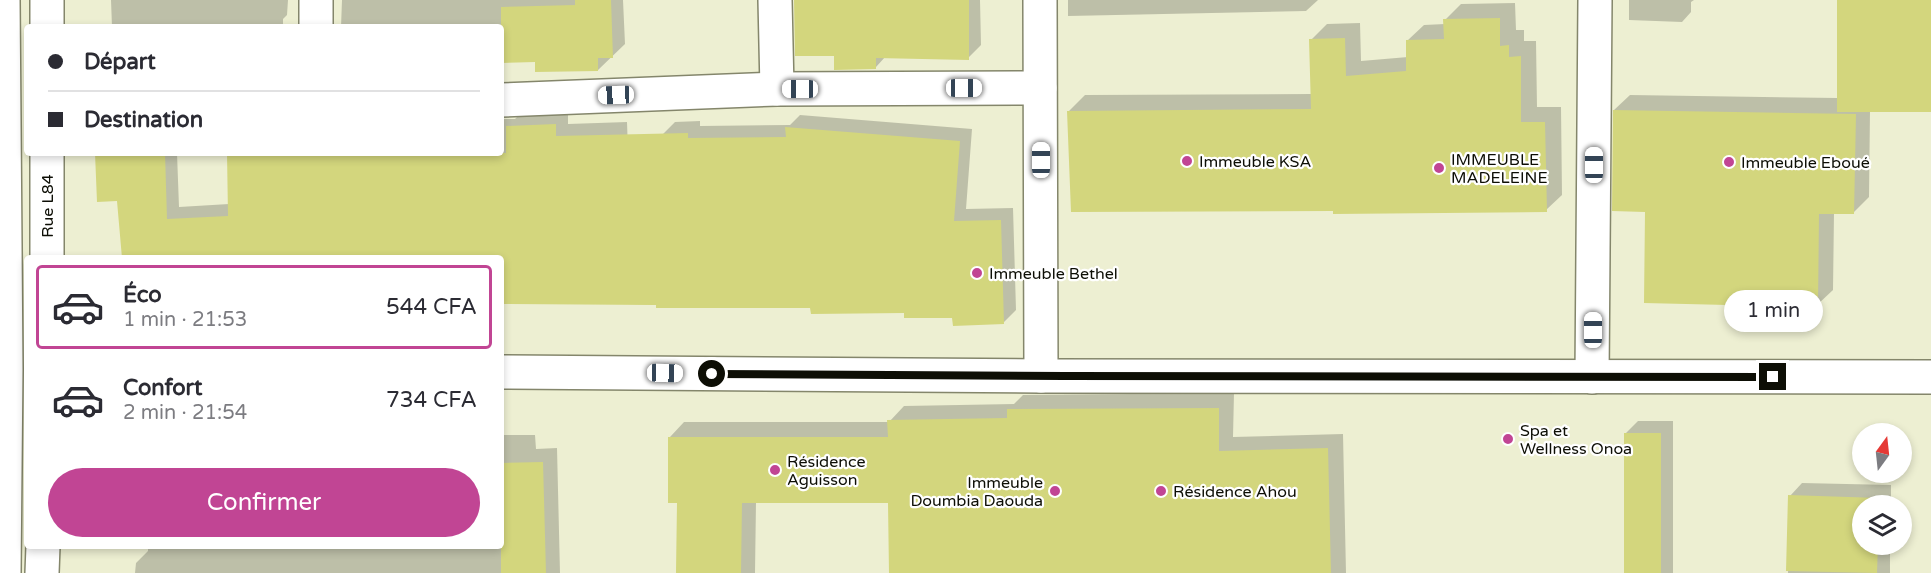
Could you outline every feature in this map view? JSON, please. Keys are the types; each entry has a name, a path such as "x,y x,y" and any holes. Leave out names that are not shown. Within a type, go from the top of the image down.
{"street":[{"path":"3,0 16,368 3,573"},
{"path":"47,0 47,24"},
{"path":"316,0 316,24"},
{"path":"775,0 777,89"},
{"path":"1040,0 1041,376"},
{"path":"1592,377 1595,0"},
{"path":"504,100 777,89 1040,88"},
{"name":"Rue L84","path":"47,156 47,255"},
{"path":"504,372 1041,376 1931,377"},
{"path":"42,573 43,549"}],"building":[{"path":"575,0 611,0 613,58 598,58 598,71 535,72 535,62 504,63 504,24 501,24 501,7 575,5"},
{"path":"794,0 969,0 969,60 876,58 876,69 834,70 834,56 795,56"},
{"path":"1837,0 1931,0 1931,112 1837,112"},
{"path":"1500,18 1500,46 1509,45 1509,57 1521,56 1521,122 1545,122 1547,212 1333,214 1333,211 1071,212 1067,111 1311,109 1309,39 1345,38 1346,76 1406,71 1406,40 1444,39 1443,19"},
{"name":"Immeuble Eboué","path":"1613,110 1856,114 1854,214 1819,214 1818,307 1644,303 1645,212 1612,211"},
{"path":"556,124 556,136 688,133 688,138 786,137 785,127 960,141 954,221 1001,220 1004,324 953,326 952,318 904,318 904,313 811,314 810,308 656,308 656,305 504,304 504,255 122,255 117,201 97,202 95,156 165,156 167,219 228,216 227,156 504,156 506,126"},
{"path":"1219,408 1219,451 1328,448 1331,573 889,573 888,503 742,503 741,573 676,573 677,503 668,503 668,437 888,437 887,420 1007,418 1007,409"},
{"path":"1624,433 1661,433 1661,573 1624,573"},
{"path":"543,462 546,573 501,573 501,549 504,549 504,463"},
{"path":"1788,495 1852,497 1852,555 1878,555 1877,573 1786,571"}],"place":[{"name":"Immeuble KSA","path":"1187,161"},
{"name":"Immeuble Eboué","path":"1729,162"},
{"name":"IMMEUBLE MADELEINE","path":"1439,168"},
{"name":"Immeuble Bethel","path":"977,273"},
{"name":"Spa et Wellness Onoa","path":"1508,439"},
{"name":"Résidence Aguisson","path":"775,470"},
{"name":"Immeuble Doumbia Daouda","path":"1055,491"},
{"name":"Résidence Ahou","path":"1161,491"}],"route":[{"path":"712,374 1773,377"}]}
